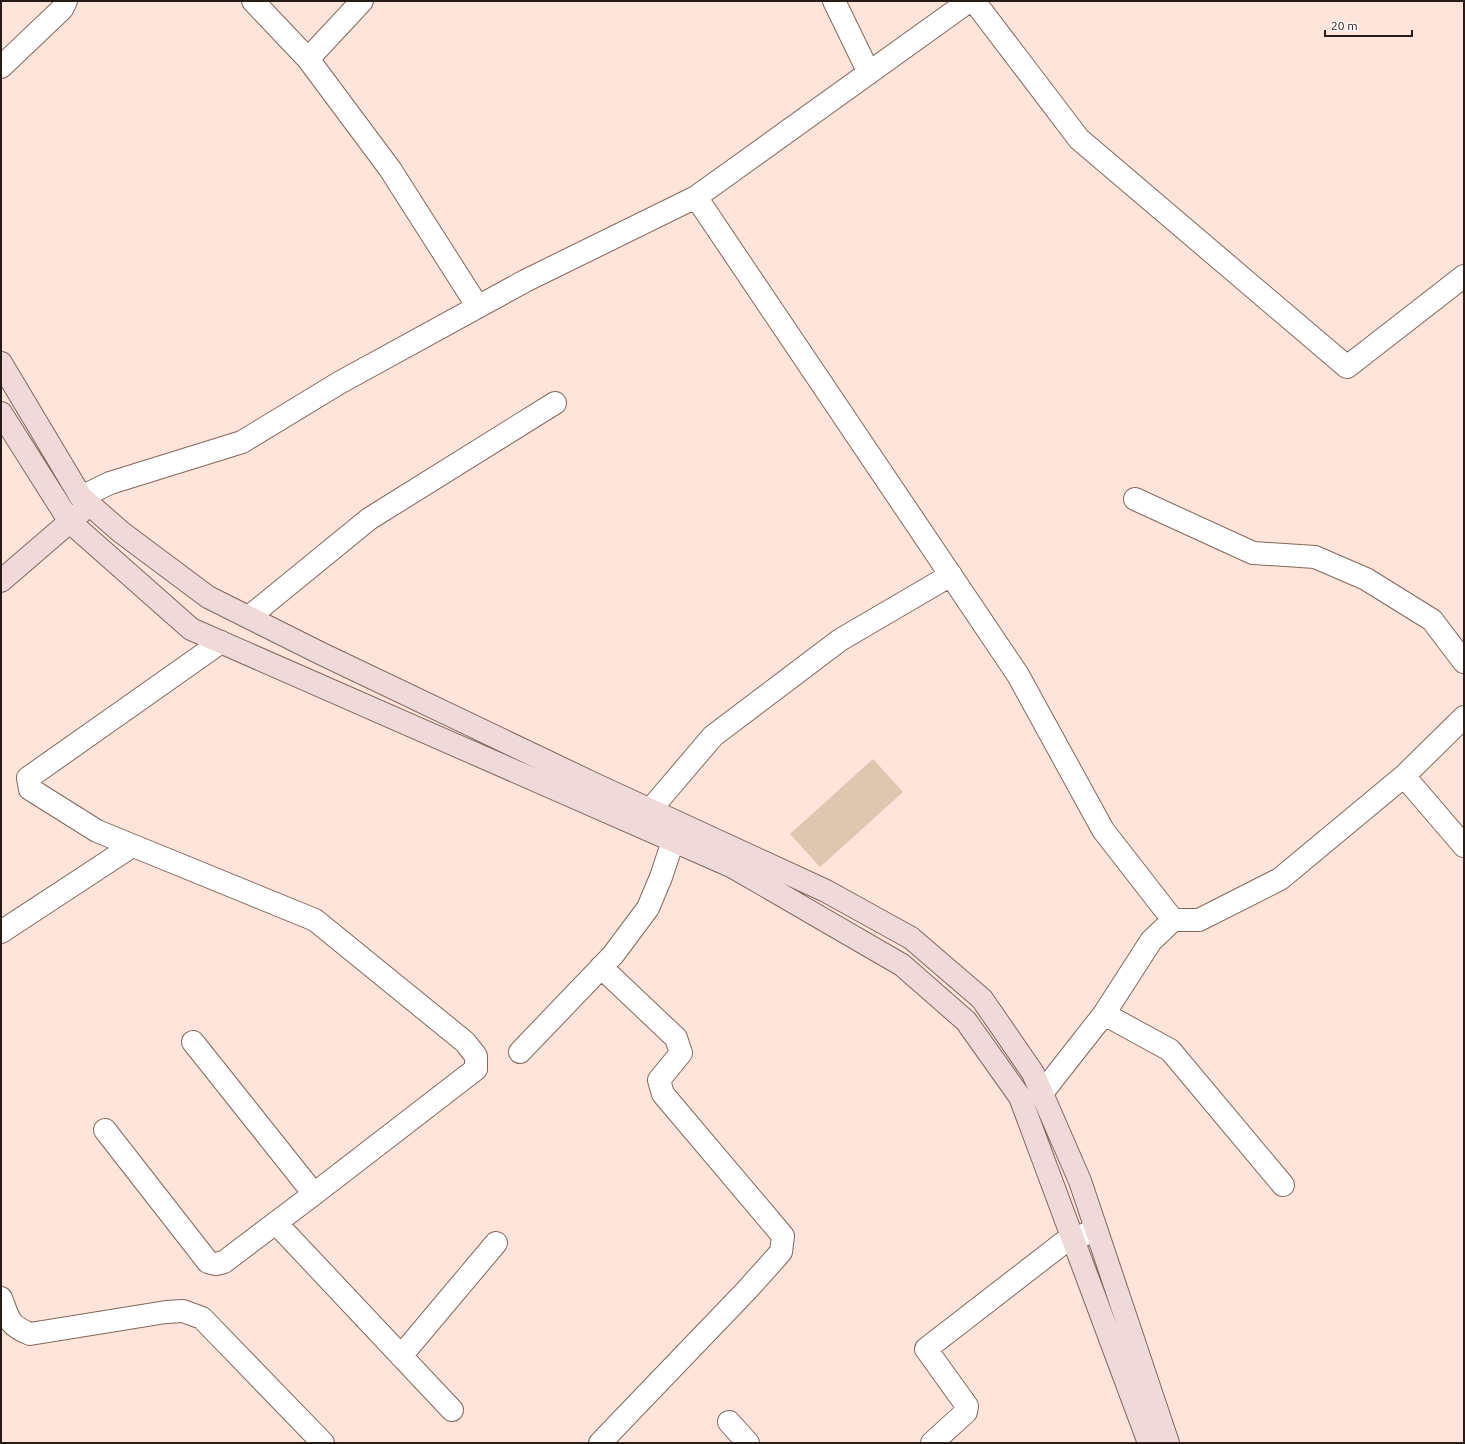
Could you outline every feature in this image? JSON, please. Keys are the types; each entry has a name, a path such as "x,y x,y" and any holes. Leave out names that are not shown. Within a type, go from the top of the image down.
{"street":[{"path":"1,67 62,9 66,1"},
{"path":"253,1 308,59 390,169 478,307"},
{"path":"308,59 362,1"},
{"path":"834,1 869,73"},
{"path":"1,581 70,522 85,501 110,482 242,442 339,383 525,281 696,196 969,1"},
{"path":"974,1 1079,139 1347,367 1464,276"},
{"path":"696,196 1018,675 1102,830 1173,920"},
{"path":"1,363 85,501 121,532 208,596 341,663 650,810 826,891 911,938 982,999 1033,1073 1080,1181 1168,1443"},
{"path":"249,617 369,519 555,403"},
{"path":"1,413 70,522 191,628 733,867 902,965 966,1021 1020,1097 1149,1443"},
{"path":"1135,499 1253,554 1314,557 1366,579 1432,620 1464,662"},
{"path":"650,810 713,736 840,640 951,575"},
{"path":"105,1130 208,1262 216,1264 224,1262 276,1223 476,1069 476,1056 465,1042 315,920 97,831 30,789 28,778 220,642"},
{"path":"1042,1093 1104,1014 1151,941 1173,920 1199,920 1280,879 1404,776 1464,717"},
{"path":"1404,776 1464,846"},
{"path":"520,1052 613,955 648,908 661,877 673,841"},
{"path":"1,932 132,846"},
{"path":"600,1443 746,1291 781,1252 783,1236 663,1094 660,1080 682,1053 676,1038 601,967"},
{"path":"1104,1014 1170,1050 1283,1185"},
{"path":"193,1042 314,1194"},
{"path":"276,1223 452,1410"},
{"path":"932,1443 966,1412 966,1406 926,1349 1063,1243 1096,1230"},
{"path":"401,1356 496,1243"},
{"path":"1,1298 11,1323 20,1330 30,1334 166,1312 183,1311 202,1318 323,1443"},
{"path":"729,1422 748,1443"}],"building":[{"path":"873,759 903,792 820,867 790,834"}]}
